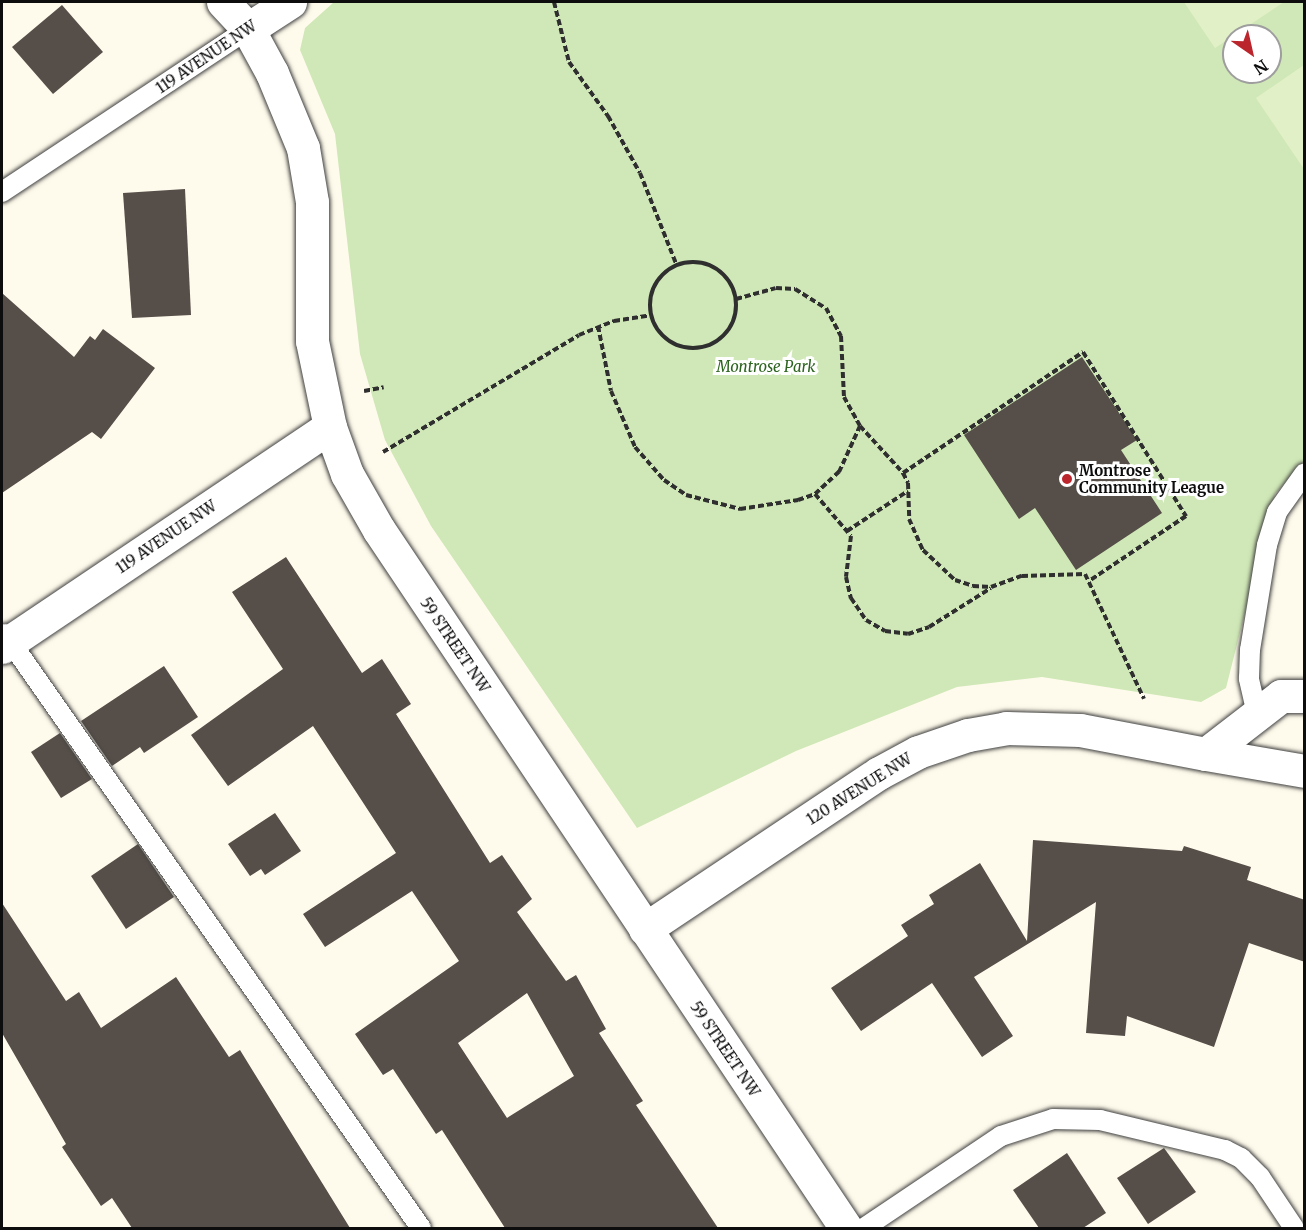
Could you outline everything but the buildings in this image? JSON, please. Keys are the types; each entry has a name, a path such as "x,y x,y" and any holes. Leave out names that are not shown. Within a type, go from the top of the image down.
{"street":[{"name":"59 STREET NW","path":"223,2 248,29 291,113 310,178 312,341 330,428 347,474 379,530 846,1228"},
{"name":"119 AVENUE NW","path":"248,29 290,2"},
{"name":"119 AVENUE NW","path":"4,639 330,428"},
{"path":"1206,753 1281,696 1305,696"},
{"name":"120 AVENUE NW","path":"645,928 879,772 918,752 968,735 1006,728 1080,730 1305,771"}],"lane":[{"name":"119 AVENUE NW","path":"2,192 248,29"},
{"path":"1257,714 1249,678 1250,650 1267,545 1276,512 1305,474"},
{"path":"4,639 421,1228"},
{"path":"864,1228 1001,1136 1053,1119 1100,1120 1225,1150 1241,1158 1260,1178 1294,1228"}],"path":[{"path":"554,2 569,62 608,116 640,173 677,266"},
{"path":"689,262 715,268 729,282 736,300 730,328 708,346 679,346 667,339 651,315 655,286 664,274 689,262"},
{"path":"736,300 776,288 795,289 826,308 841,336 844,398 860,426 903,473 908,491 909,519 922,550 955,580 991,587"},
{"path":"347,474 598,326 651,315"},
{"path":"598,326 611,391 627,428 645,462 664,480 686,495 740,509 798,500 815,494 839,472 860,426"},
{"path":"903,473 1083,352 1186,516 1089,581"},
{"path":"847,531 908,491"},
{"path":"815,494 851,536 846,577 851,598 866,621 885,631 908,634 929,627 991,587 1022,576 1045,573 1085,574 1147,705"}],"green space":[{"name":"Montrose Park","path":"334,2 1304,2 1304,461 1275,494 1226,688 1201,702 1042,677 957,687 796,751 637,828 431,526 385,440 360,354 335,134 300,50 305,28"},
{"path":"1184,2 1284,2 1251,24 1222,24 1222,43 1215,48"},
{"path":"1304,65 1304,169 1256,98 1276,84 1282,84 1282,80"}],"place":[{"name":"Montrose Community League","path":"1067,479"}]}
